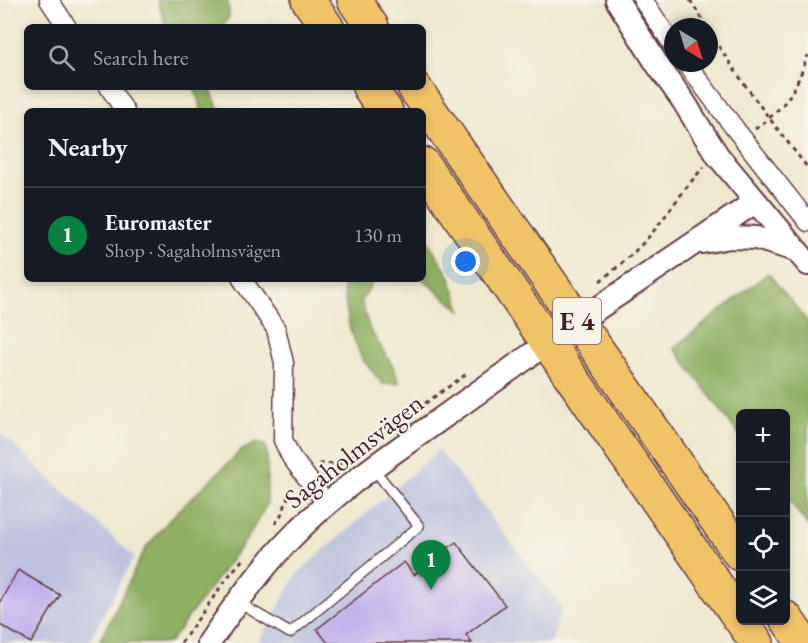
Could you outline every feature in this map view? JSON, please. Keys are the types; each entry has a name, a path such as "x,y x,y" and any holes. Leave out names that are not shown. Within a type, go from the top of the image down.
{"highway":[{"path":"308,0 325,24"},
{"path":"354,0 370,24"},
{"path":"371,90 384,108"},
{"name":"E 4","path":"416,90 736,547"},
{"name":"E 4","path":"426,168 736,613"},
{"path":"790,624 803,643"},
{"name":"E 4","path":"744,625 757,643"}],"street":[{"path":"49,0 65,24"},
{"path":"617,0 718,156 802,257"},
{"path":"643,0 664,32"},
{"path":"693,72 741,138 808,222"},
{"path":"111,90 123,108"},
{"path":"594,311 778,185"},
{"path":"695,243 730,237 756,238 802,257"},
{"path":"244,282 276,328 284,363 283,440 291,457 327,504"},
{"name":"Sagaholmsvägen","path":"209,643 237,602 291,538 327,504 373,467 532,354"}],"lane":[{"path":"237,602 290,633 419,526 373,467"}],"path":[{"path":"690,0 701,18"},
{"path":"718,46 769,119 808,168"},
{"path":"741,138 769,119 789,98 800,78 808,55"},
{"path":"598,283 651,234 692,180 718,156"}],"shaded area":[{"path":"0,432 134,557 88,643 0,643"},
{"path":"439,450 562,608 551,643 258,643 298,573"}],"green space":[{"path":"158,0 228,0 229,17 224,24 165,24"},
{"path":"195,90 211,90 218,108 201,108"},
{"path":"426,238 450,277 461,310 426,282"},
{"path":"768,273 808,322 808,526 790,501 790,409 736,409 736,431 674,348"},
{"path":"342,282 373,282 361,301 370,330 394,368 399,383 383,384 362,359 349,326"},
{"path":"257,443 265,445 267,453 267,504 248,537 169,643 99,643 145,549 172,517 242,450"}],"building":[{"path":"456,542 505,605 466,635 472,643 328,643 317,629 404,562 414,575"},
{"path":"18,570 60,595 31,643 0,625 0,602"}],"place":[{"name":"Euromaster","path":"431,590"}]}
